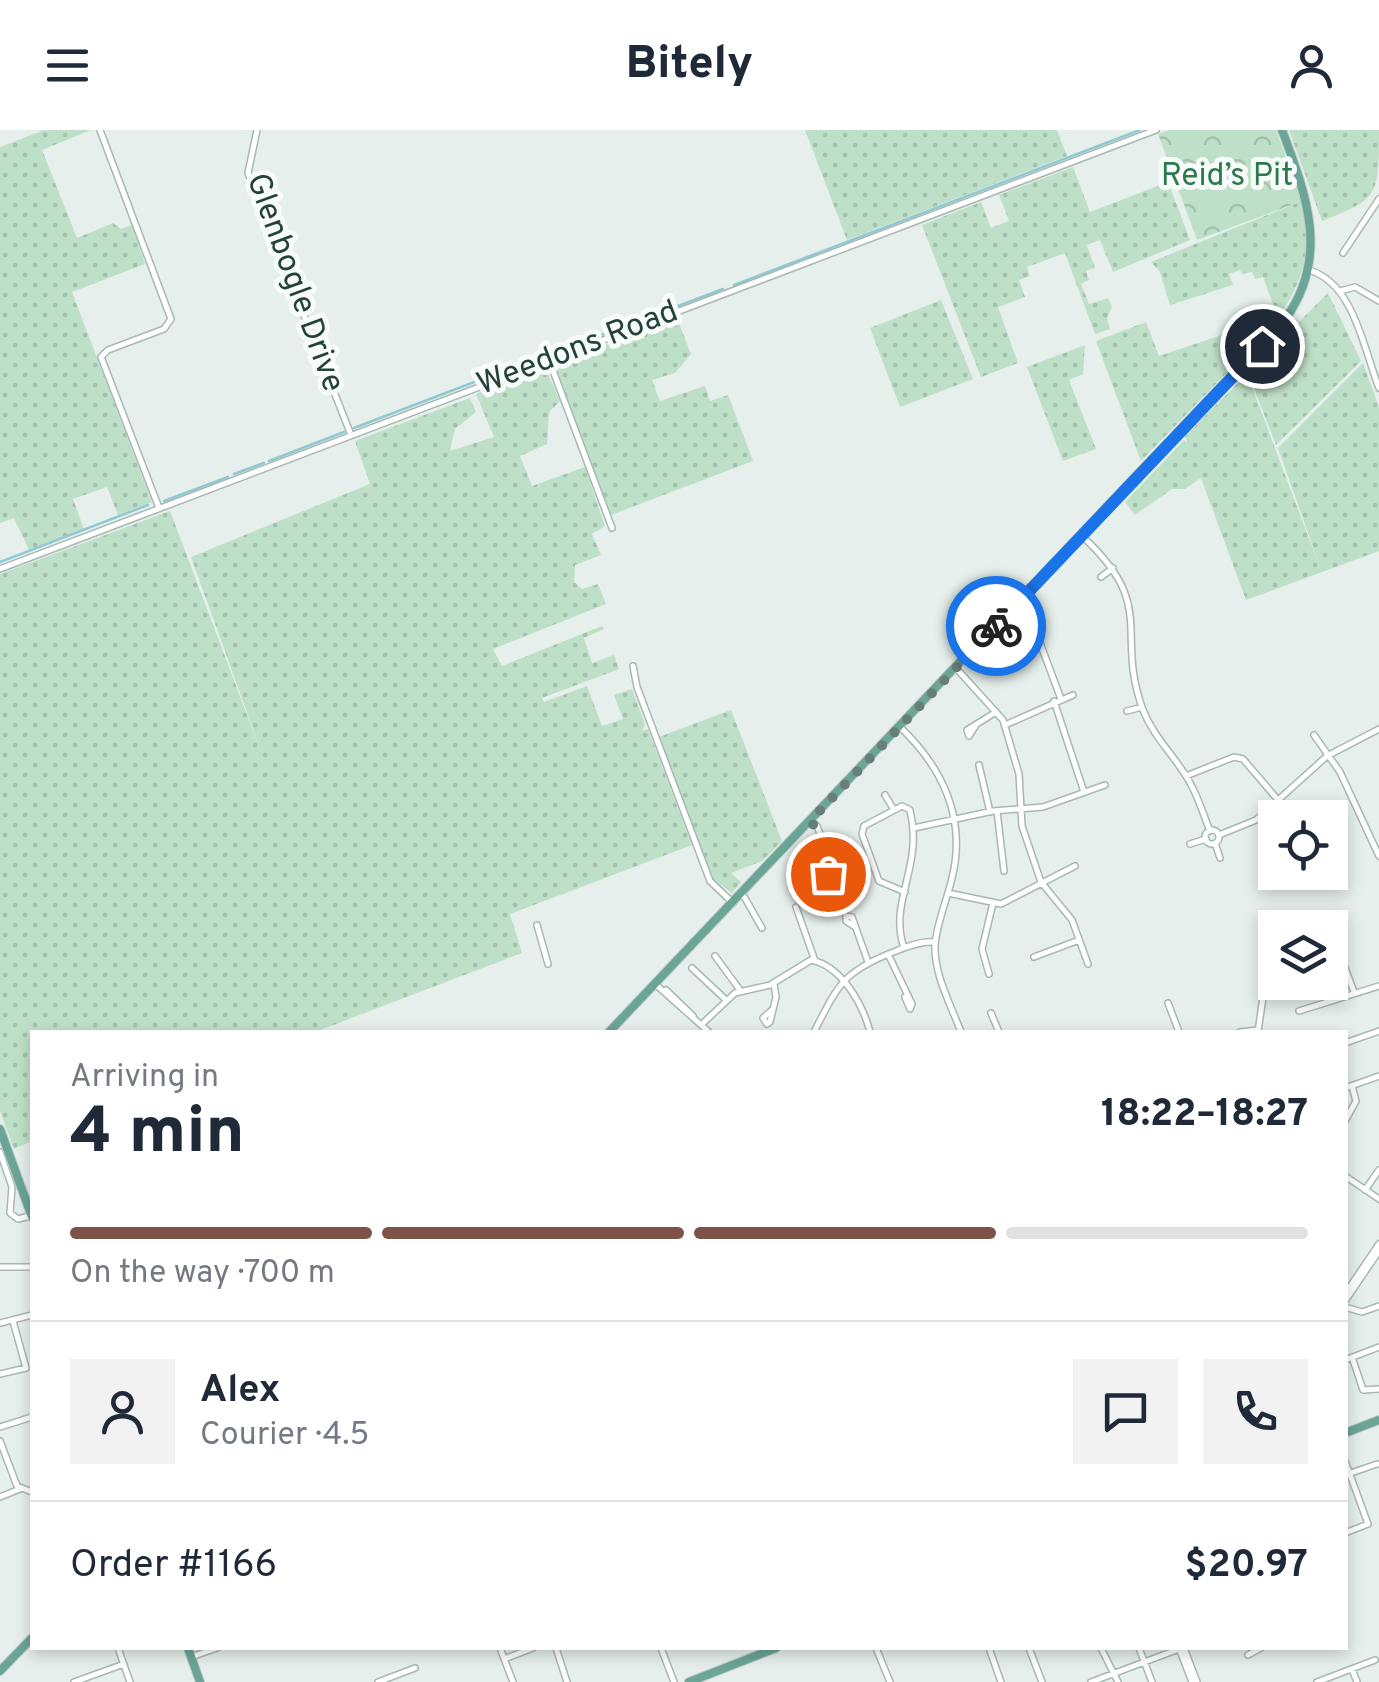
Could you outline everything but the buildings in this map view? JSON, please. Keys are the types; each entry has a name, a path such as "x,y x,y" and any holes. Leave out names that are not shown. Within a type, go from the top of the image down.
{"main road":[{"path":"611,1030 1281,325 1298,299 1309,270 1309,210 1282,130"},
{"path":"0,1128 30,1210"},
{"path":"1348,1432 1379,1420"},
{"path":"0,1670 30,1640"},
{"path":"189,1652 200,1682"},
{"path":"694,1681 749,1652"}],"street":[{"path":"100,130 171,319 164,329 108,350 102,356 159,508"},
{"name":"Glenbogle Drive","path":"258,130 248,174 351,435"},
{"name":"Weedons Road","path":"0,569 1156,130"},
{"path":"1343,253 1379,199"},
{"path":"1309,270 1323,274 1340,291 1379,388"},
{"path":"1340,291 1353,287 1379,301"},
{"path":"549,360 612,528"},
{"path":"1082,536 1113,568 1133,615 1133,666 1152,730 1186,776 1210,831 1219,835"},
{"path":"1101,577 1113,568"},
{"path":"1040,643 1084,792"},
{"path":"633,666 710,881 733,903"},
{"path":"956,668 997,711 1005,725 1020,774 1022,811 1041,882 1072,920 1088,964"},
{"path":"1005,725 1073,694"},
{"path":"1127,711 1142,706"},
{"path":"976,725 997,711"},
{"path":"900,727 931,759 954,820 957,853 936,942 940,976 960,1030"},
{"path":"1186,776 1234,757 1243,759 1278,800 1327,756 1379,729"},
{"path":"1314,734 1340,772 1379,856"},
{"path":"979,765 994,812 1004,872"},
{"path":"914,828 994,812 1022,811 1106,785"},
{"path":"885,795 894,810"},
{"path":"904,948 897,928 915,858 914,828 906,806 864,826 862,834 880,882 905,892"},
{"path":"1220,858 1215,843 1219,835 1258,818"},
{"path":"811,820 831,862"},
{"path":"1206,839 1210,831"},
{"path":"1190,844 1206,839 1215,843"},
{"path":"948,893 993,903 1022,896 1041,882 1076,866"},
{"path":"742,893 762,928"},
{"path":"989,974 982,949 993,903"},
{"path":"796,907 815,961 842,980 860,1006 869,1030"},
{"path":"537,925 548,964"},
{"path":"855,927 868,962"},
{"path":"1034,957 1079,940"},
{"path":"815,1030 842,980 868,962 904,948 936,942"},
{"path":"888,954 906,997"},
{"path":"715,956 740,990"},
{"path":"656,983 683,1003 705,1030 726,999 740,990 773,984 799,964 815,961"},
{"path":"692,968 726,999"},
{"path":"1348,976 1354,992"},
{"path":"772,1010 776,994 773,984"},
{"path":"1300,1011 1379,986"},
{"path":"1258,1030 1263,1000"},
{"path":"1168,1004 1178,1030"},
{"path":"991,1012 997,1030"},
{"path":"1348,1043 1379,1030"},
{"path":"1348,1116 1356,1101 1348,1087 1379,1076"},
{"path":"0,1152 12,1187 10,1213 18,1219 30,1216"},
{"path":"1365,1190 1379,1170"},
{"path":"1348,1178 1379,1200"},
{"path":"1348,1295 1379,1248"},
{"path":"0,1267 30,1267"},
{"path":"1348,1302 1362,1312 1379,1306"},
{"path":"0,1323 30,1315"},
{"path":"0,1374 26,1368 13,1321"},
{"path":"1379,1348 1348,1358 1363,1390 1379,1389"},
{"path":"0,1427 30,1418"},
{"path":"0,1441 20,1489"},
{"path":"1348,1474 1377,1464"},
{"path":"1348,1476 1368,1524 1348,1532"},
{"path":"0,1498 20,1489 30,1492"},
{"path":"119,1650 130,1682"},
{"path":"501,1650 513,1682"},
{"path":"504,1659 527,1650"},
{"path":"557,1650 570,1681"},
{"path":"662,1650 674,1682"},
{"path":"877,1650 890,1682"},
{"path":"991,1650 1001,1682"},
{"path":"1030,1650 1042,1682"},
{"path":"1102,1650 1118,1682"},
{"path":"1140,1650 1152,1682"},
{"path":"1091,1682 1176,1650"},
{"path":"1182,1650 1195,1682"},
{"path":"1248,1655 1257,1650"},
{"path":"1317,1682 1375,1660"},
{"path":"74,1682 124,1664"},
{"path":"378,1682 414,1668"},
{"path":"1352,1669 1357,1682"},
{"path":"403,1673 406,1682"}],"green space":[{"path":"44,130 91,130 42,150 77,238 113,223 121,229 132,225 145,264 72,292 152,502 118,515 107,487 73,499 84,529 29,550 14,518 0,523 0,147"},
{"path":"805,130 1057,130 1067,156 847,240"},
{"name":"Reid’s Pit","path":"1169,130 1276,130 1302,201 1197,240 1158,134"},
{"path":"1289,130 1379,130 1378,169 1372,192 1355,207 1322,221"},
{"path":"1073,167 1090,212 1168,182 1190,240 1113,272 1100,240 1087,245 1095,268 1086,271 1089,280 1081,284 1089,304 1108,298 1112,307 1107,318 1110,329 1095,334 1065,253 1027,267 1030,276 1019,280 1025,297 998,307 1018,363 981,377 922,225 981,202 991,228 1009,221 999,195"},
{"path":"1302,201 1304,262 1295,290 1278,317 1263,277 1255,279 1252,272 1242,274 1240,270 1229,274 1233,285 1170,305 1160,272 1151,262"},
{"path":"1328,293 1361,361 1276,445 1248,373"},
{"path":"941,300 973,379 900,407 870,328"},
{"path":"677,318 691,354 675,373 652,380 660,401 705,386 710,401 728,395 753,461 611,515 555,367 560,361"},
{"path":"1146,322 1159,356 1228,333 1238,361 1141,461 1096,341"},
{"path":"1085,345 1083,374 1069,380 1096,449 1063,461 1027,367"},
{"path":"1363,363 1379,407 1379,551 1246,600 1201,478 1185,489 1172,489 1135,515 1125,502 1184,440 1187,443 1185,436 1247,374 1321,570 1278,448"},
{"path":"545,367 560,401 549,412 547,444 520,456 532,486 585,467 605,526 592,534 601,555 575,565 574,582 582,589 598,584 606,604 493,649 502,666 602,626 604,629 584,638 592,663 614,655 619,669 542,698 544,702 587,686 602,726 623,719 614,695 632,689 645,724 642,731 648,729 692,845 510,914 522,953 320,1030 30,1030 30,1142 14,1149 0,1111 0,574 170,511 263,757 191,557 370,484 355,441 470,398 476,412 455,429 450,451 494,437 476,394"},
{"path":"731,710 782,841 762,861 731,873 741,882 732,893 713,879 659,737"}],"waterway":[{"path":"734,285 1140,130"},
{"path":"609,332 723,289"},
{"path":"568,346 603,334"},
{"path":"354,428 563,348"},
{"path":"269,461 344,432"},
{"path":"234,474 264,463"},
{"path":"164,501 228,477"},
{"path":"0,562 148,505"}],"way so far":[{"path":"828,874 831,862 811,820 996,626"}],"route":[{"path":"996,626 1262,346"}]}
